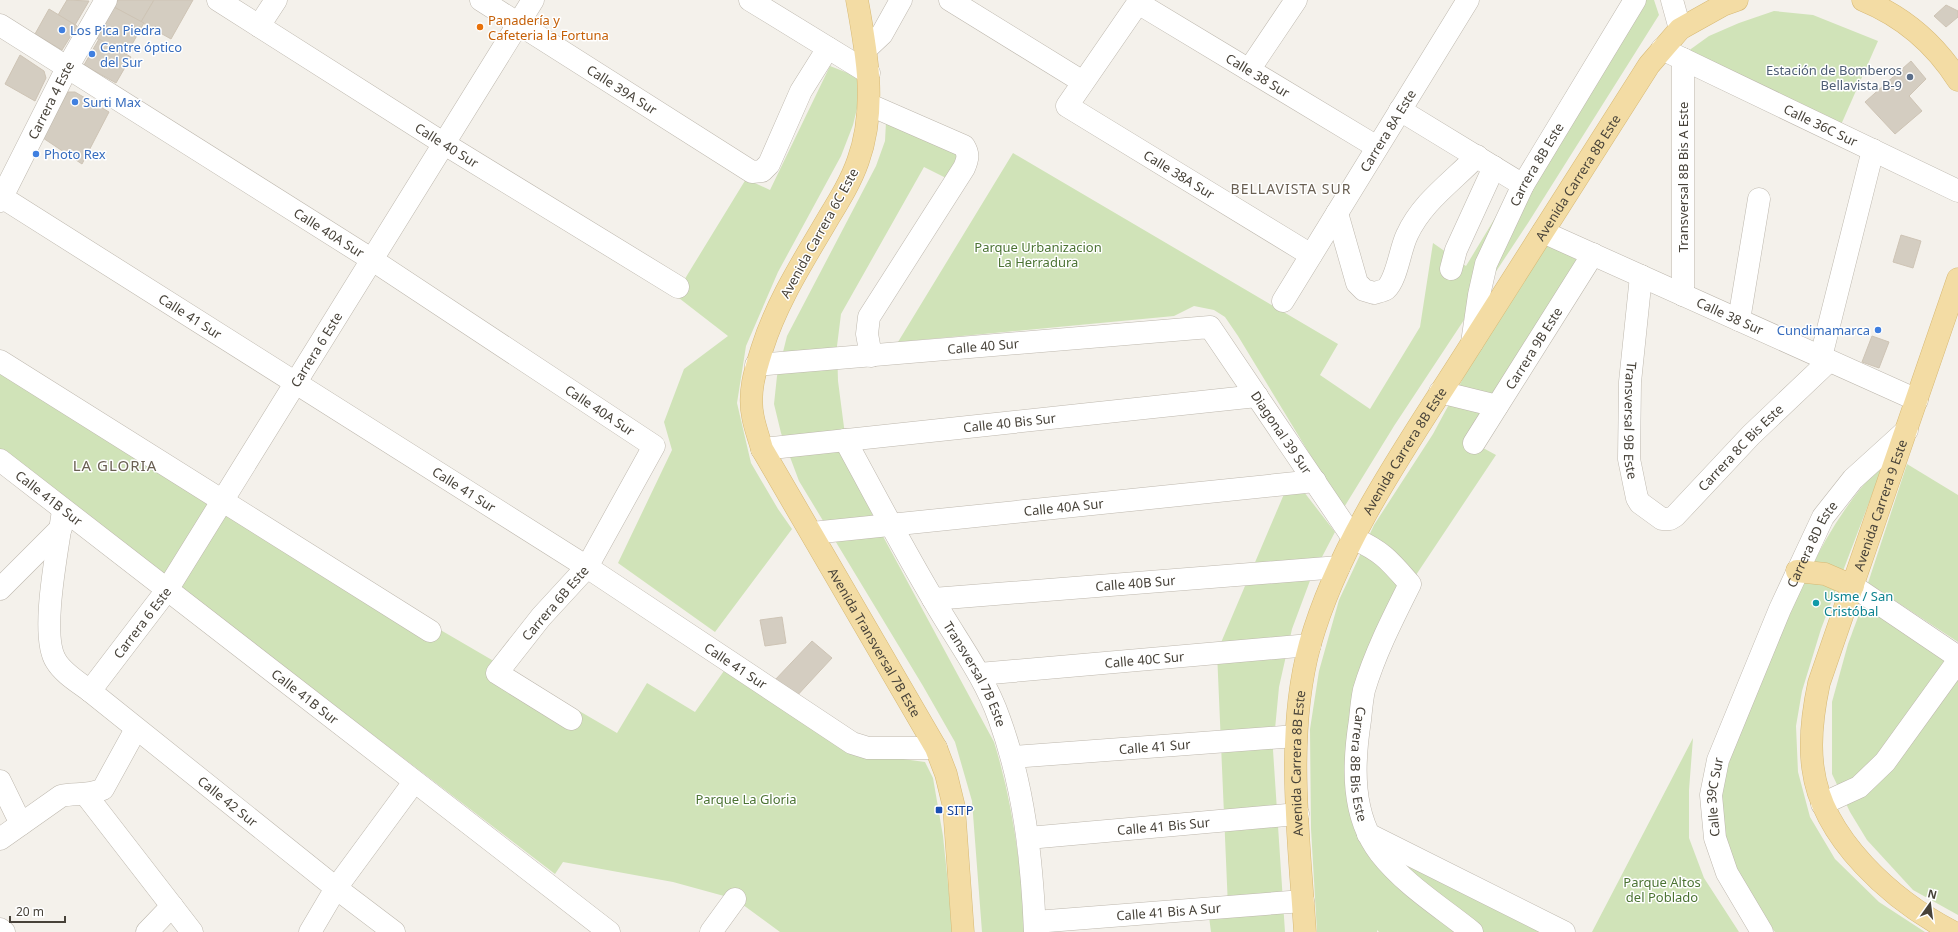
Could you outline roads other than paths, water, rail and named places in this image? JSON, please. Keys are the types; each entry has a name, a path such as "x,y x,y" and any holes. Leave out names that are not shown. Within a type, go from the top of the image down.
{"main road":[{"name":"Avenida Carrera 6C Este","path":"756,365 775,312 845,190 858,161 864,141 870,105 869,73 858,0"},
{"name":"Avenida Carrera 8B Este","path":"1305,932 1298,814 1296,736 1298,713 1310,645 1339,568 1353,538 1407,445 1649,65 1680,29 1716,9 1737,0"},
{"path":"1863,0 1881,7 1910,27 1938,54 1958,80"},
{"name":"Avenida Carrera 9 Este","path":"1953,932 1908,905 1880,880 1846,844 1835,828 1822,804 1813,768 1812,733 1815,704 1824,668 1958,280"},
{"name":"Avenida Transversal 7B Este","path":"756,365 751,395 752,416 762,449 936,748 946,774 954,807 963,932"},
{"path":"1797,570 1825,574 1853,586"}],"street":[{"name":"Carrera 4 Este","path":"0,198 67,68 106,0"},
{"name":"Calle 40 Sur","path":"218,0 443,143 678,287"},
{"path":"259,26 276,0"},
{"name":"Calle 39A Sur","path":"481,0 749,171 757,172 764,170 769,164 801,91 828,48"},
{"name":"Carrera 6 Este","path":"90,691 166,590 533,0"},
{"path":"750,0 869,73"},
{"path":"866,49 882,34 900,0"},
{"path":"950,0 1083,82 1139,2"},
{"path":"1249,70 1296,0"},
{"name":"Carrera 8A Este","path":"1282,301 1468,0"},
{"name":"Carrera 8B Este","path":"1472,343 1479,295 1486,264 1523,185 1636,0"},
{"path":"1672,0 1680,29"},
{"name":"Calle 38 Sur","path":"1139,2 1377,147"},
{"name":"Calle 40A Sur","path":"0,25 371,259 654,446"},
{"name":"Calle 36C Sur","path":"1662,49 1958,190"},
{"name":"Transversal 8B Bis A Este","path":"1683,59 1683,295"},
{"name":"Calle 38A Sur","path":"1083,82 1067,106 1311,255"},
{"path":"870,105 964,146 968,153 964,168 869,317 867,334 872,356"},
{"path":"1400,110 1523,185"},
{"path":"1825,359 1874,150"},
{"path":"1451,269 1485,161"},
{"path":"1337,213 1357,283 1364,290 1374,293 1385,289 1392,279 1406,235 1418,216 1436,193 1459,174 1485,161"},
{"name":"Calle 41 Sur","path":"0,198 587,567 852,743 868,748 936,748"},
{"path":"1739,320 1759,199"},
{"name":"Calle 38 Sur","path":"1543,232 1917,400"},
{"name":"Carrera 9B Este","path":"1474,443 1593,254"},
{"name":"Transversal 9B Este","path":"1641,276 1630,382 1630,459 1637,498 1649,511"},
{"name":"Calle 40 Sur","path":"756,365 1210,327"},
{"name":"Diagonal 39 Sur","path":"1210,327 1353,538"},
{"name":"Carrera 8C Bis Este","path":"1649,511 1662,519 1670,520 1675,516 1825,359"},
{"path":"0,361 430,631"},
{"path":"1440,392 1497,406"},
{"name":"Calle 40 Bis Sur","path":"762,449 1257,396"},
{"name":"Carrera 8D Este","path":"1749,681 1817,527 1834,501 1870,462 1907,430"},
{"name":"Transversal 7B Este","path":"845,440 933,599 979,674 999,716 1013,757 1028,838 1035,927"},
{"name":"Carrera 6B Este","path":"571,719 497,673 541,617 587,567 654,446"},
{"name":"Calle 41B Sur","path":"0,460 62,519 166,590 609,932"},
{"name":"Calle 40A Sur","path":"812,533 1315,481"},
{"path":"0,589 62,519"},
{"name":"Calle 42 Sur","path":"62,519 48,631 50,648 55,660 62,669 336,888 394,932"},
{"name":"Carrera 8B Bis Este","path":"1353,538 1376,549 1388,558 1410,584 1388,627 1364,691 1358,733 1355,774 1360,811 1367,833"},
{"name":"Calle 40B Sur","path":"933,599 1339,568"},
{"path":"1853,586 1958,657"},
{"name":"Calle 40C Sur","path":"979,674 1310,645"},
{"path":"1822,804 1859,787 1885,762 1958,661"},
{"name":"Calle 39C Sur","path":"1749,681 1718,760 1711,795 1711,809 1715,838 1725,868 1734,887 1762,932"},
{"path":"0,839 61,796 72,793 86,795 103,789 136,729"},
{"name":"Calle 41 Sur","path":"1013,757 1296,736"},
{"path":"0,781 21,824"},
{"path":"310,932 336,888 414,782"},
{"path":"86,795 192,932"},
{"name":"Calle 41 Bis Sur","path":"1028,838 1298,814"},
{"path":"1367,833 1380,853 1400,876 1472,932"},
{"path":"1367,833 1564,932"},
{"path":"711,932 735,899"},
{"name":"Calle 41 Bis A Sur","path":"1035,927 1303,901"},
{"path":"147,932 172,906"},
{"path":"0,929 4,932"}],"place":[{"name":"Panadería y Cafeteria la Fortuna","path":"480,27"},
{"name":"Los Pica Piedra","path":"62,30"},
{"name":"Centre óptico del Sur","path":"92,54"},
{"name":"Estación de Bomberos Bellavista B-9","path":"1910,77"},
{"name":"Surti Max","path":"75,102"},
{"name":"Photo Rex","path":"36,154"},
{"name":"Cundimamarca","path":"1878,330"},
{"name":"Usme / San Cristóbal","path":"1816,603"},
{"name":"SITP","path":"939,810"}],"district":[{"name":"BELLAVISTA SUR","path":"1291,189"},
{"name":"LA GLORIA","path":"115,466"}],"park label":[{"name":"Parque Urbanizacion La Herradura","path":"1038,254"},
{"name":"Parque La Gloria","path":"746,799"},
{"name":"Parque Altos del Poblado","path":"1662,890"}]}
